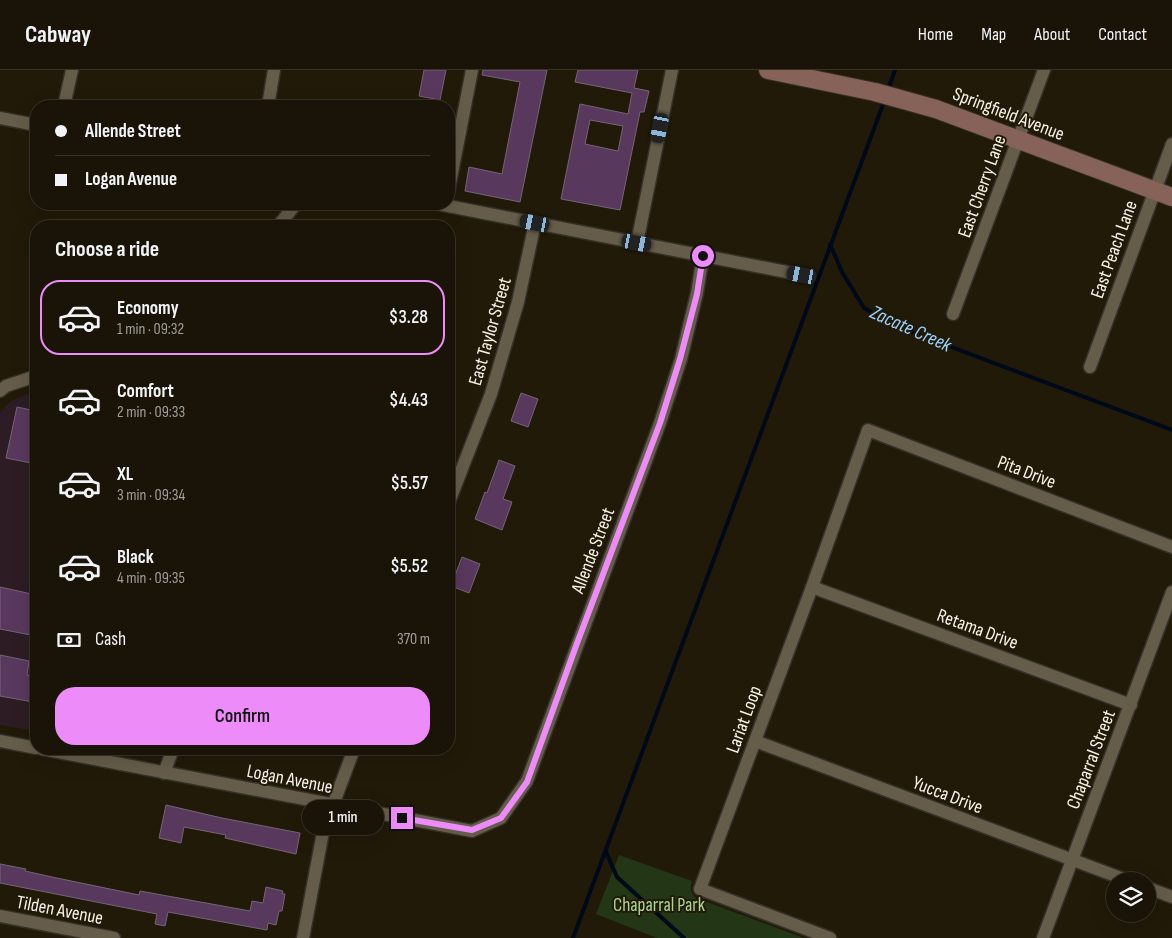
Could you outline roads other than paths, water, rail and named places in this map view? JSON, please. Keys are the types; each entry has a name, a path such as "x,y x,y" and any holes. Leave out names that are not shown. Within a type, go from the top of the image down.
{"main road":[{"name":"Springfield Avenue","path":"768,70 875,92 936,109 1172,197"}],"street":[{"path":"65,100 72,70"},
{"path":"269,100 274,70"},
{"path":"455,157 472,70"},
{"path":"637,243 672,70"},
{"name":"East Cherry Lane","path":"954,314 1044,70"},
{"path":"0,118 30,124"},
{"name":"East Peach Lane","path":"1090,367 1172,144"},
{"path":"455,206 802,275"},
{"path":"283,220 291,210"},
{"name":"East Taylor Street","path":"455,487 491,394 518,302 535,223"},
{"name":"Allende Street","path":"472,830 501,818 527,782 660,423 680,359 697,294 703,256"},
{"path":"0,390 30,378"},
{"name":"Pita Drive","path":"868,430 1172,547"},
{"name":"Lariat Loop","path":"830,938 700,889 868,430"},
{"name":"Retama Drive","path":"812,587 1131,705"},
{"name":"Chaparral Street","path":"1043,938 1172,592"},
{"path":"0,741 30,747"},
{"name":"Yucca Drive","path":"755,741 1106,873"},
{"name":"Logan Avenue","path":"72,755 472,830"},
{"path":"164,773 172,755"},
{"path":"303,938 323,832 352,755"},
{"path":"1156,891 1172,897"},
{"name":"Tilden Avenue","path":"0,916 108,938"}],"waterway":[{"name":"Zacate Creek","path":"888,90 895,70"},
{"path":"573,938 885,99"},
{"name":"Zacate Creek","path":"830,244 842,272 864,308 901,328 1172,430"},
{"path":"606,852 617,877 684,938"}],"park label":[{"name":"Chaparral Park","path":"659,904"}]}
